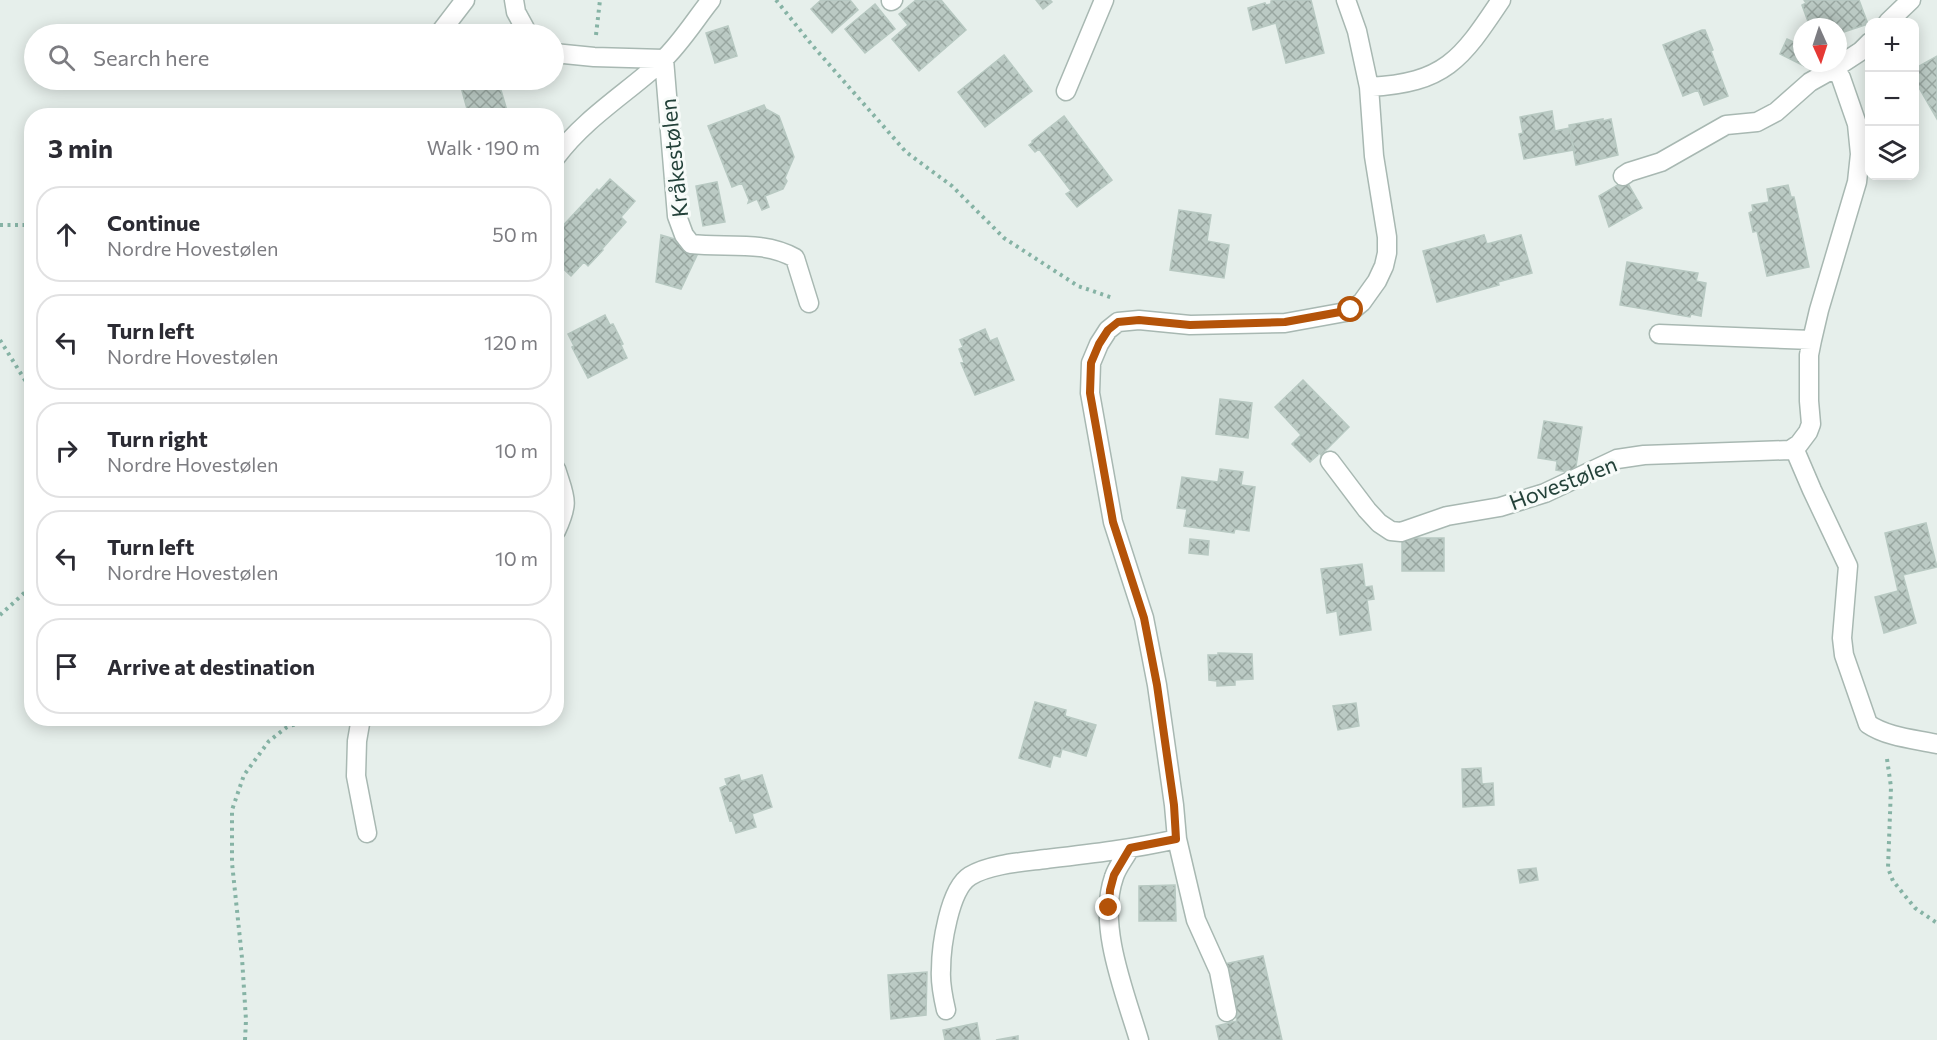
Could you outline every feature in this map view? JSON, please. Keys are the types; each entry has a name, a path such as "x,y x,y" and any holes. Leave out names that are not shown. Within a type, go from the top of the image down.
{"lane":[{"path":"447,24 465,0"},
{"path":"514,0 516,12 523,24"},
{"name":"Kråkestølen","path":"564,148 596,114 636,84 664,59 711,0"},
{"path":"1066,91 1104,0"},
{"path":"1227,1012 1219,971 1196,920 1176,839 1174,805 1157,685 1144,618 1113,522 1090,393 1091,363 1108,330 1118,322 1139,320 1190,325 1285,322 1345,312 1362,303 1384,266 1387,245 1374,156 1369,87 1357,31 1346,0"},
{"path":"1369,87 1397,86 1417,81 1440,71 1456,59 1474,40 1501,0"},
{"path":"1892,18 1911,0"},
{"path":"1847,61 1865,46"},
{"path":"564,54 664,59"},
{"name":"Kråkestølen","path":"664,59 677,216 684,235 691,244 762,246 783,251 795,258 809,303"},
{"path":"1623,176 1661,162 1726,125 1757,122 1776,112 1810,82 1829,72"},
{"path":"1838,72 1857,124 1860,154 1857,182 1812,340 1809,367 1811,424 1808,432 1794,448 1848,566 1842,638 1844,655 1868,723 1889,734 1937,744"},
{"path":"1659,334 1812,340"},
{"name":"Hovestølen","path":"1330,461 1379,523 1391,531 1401,532 1446,516 1500,507 1545,493 1617,459 1644,455 1790,450 1794,448"},
{"path":"564,490 564,515"},
{"path":"360,726 356,776 367,833"},
{"path":"946,1010 940,970 942,953 954,898 969,876 1002,865 1130,848 1176,839"},
{"path":"1130,848 1114,875 1110,890 1110,938 1139,1040"}],"path":[{"path":"594,57 600,0"},
{"path":"776,0 812,45 906,152 952,186 1004,238 1078,286 1131,304 1139,320"},
{"path":"0,225 24,225"},
{"path":"0,339 24,379"},
{"path":"0,615 24,593"},
{"path":"245,1040 242,958 232,863 232,810 244,775 269,741 290,726"},
{"path":"1876,729 1888,762 1892,787 1888,868 1893,881 1915,908 1937,923"}],"building":[{"path":"821,0 850,0 858,10 832,33 811,9"},
{"path":"916,0 941,0 966,30 919,71 892,39 908,25 899,14"},
{"path":"1036,0 1050,0 1052,2 1043,9"},
{"path":"1311,0 1324,53 1286,63 1276,23 1253,30 1248,8 1265,3 1266,5 1271,4 1271,1"},
{"path":"1804,0 1859,0 1866,18 1865,25 1847,31 1847,18 1807,18 1802,5 1806,3"},
{"path":"875,4 895,29 865,53 845,29"},
{"path":"728,26 737,56 715,63 706,33"},
{"path":"1705,30 1713,50 1711,51 1728,96 1704,105 1698,90 1683,96 1663,45"},
{"path":"1787,39 1793,42 1793,60 1780,54"},
{"path":"1004,55 1032,91 985,127 958,92"},
{"path":"1937,56 1937,119 1919,88 1919,66"},
{"path":"462,90 501,90 506,108 467,108"},
{"path":"764,105 766,109 779,116 794,157 783,189 765,196 769,207 762,210 757,199 748,203 749,200 742,183 732,187 708,126"},
{"path":"1552,111 1555,131 1570,128 1574,150 1524,159 1519,134 1523,133 1520,117"},
{"path":"1064,116 1112,180 1077,207 1066,194 1071,191 1039,149 1035,152 1029,145"},
{"path":"1603,119 1603,121 1611,119 1618,155 1576,165 1569,125"},
{"path":"610,179 635,201 621,217 626,222 603,250 588,266 584,262 571,276 564,269 564,224 597,189 599,191"},
{"path":"1626,180 1642,208 1609,227 1599,196"},
{"path":"717,182 725,222 703,226 696,186"},
{"path":"1788,185 1791,197 1794,197 1809,267 1767,276 1757,231 1753,232 1749,213 1753,211 1752,205 1769,202 1767,189"},
{"path":"1179,210 1211,215 1207,241 1229,245 1224,278 1170,270"},
{"path":"661,235 688,243 699,251 681,289 656,282"},
{"path":"1484,235 1487,244 1521,235 1532,273 1498,282 1499,285 1437,302 1423,251"},
{"path":"1627,262 1698,273 1696,281 1706,283 1701,316 1691,314 1690,317 1620,305"},
{"path":"605,315 610,325 613,324 627,358 588,378 568,334"},
{"path":"985,329 990,341 997,338 1014,380 975,395 961,363 964,362 959,349 963,347 960,340"},
{"path":"1303,380 1349,427 1321,455 1320,453 1310,462 1292,444 1301,435 1275,407"},
{"path":"1220,399 1252,403 1248,438 1216,434"},
{"path":"1544,421 1582,427 1575,473 1556,470 1557,461 1538,458"},
{"path":"1220,469 1243,472 1241,485 1255,487 1249,531 1235,529 1234,533 1184,526 1187,509 1177,508 1182,477 1218,482"},
{"path":"1926,523 1937,567 1903,575 1916,623 1884,633 1875,597 1898,591 1885,533"},
{"path":"1402,538 1444,538 1444,571 1402,571"},
{"path":"1190,539 1209,541 1208,555 1189,553"},
{"path":"1362,564 1365,587 1372,586 1374,599 1367,600 1371,630 1340,635 1337,611 1327,613 1321,569"},
{"path":"1218,653 1252,654 1253,679 1235,680 1235,685 1217,686 1217,681 1209,680 1208,655 1218,655"},
{"path":"1035,702 1066,710 1065,716 1096,725 1086,756 1062,749 1060,757 1053,755 1050,767 1019,758"},
{"path":"1356,703 1359,726 1338,730 1333,706"},
{"path":"1481,768 1482,784 1493,783 1494,805 1463,807 1462,769"},
{"path":"739,775 741,781 762,775 772,807 752,814 756,827 736,833 720,788 727,785 725,779"},
{"path":"1536,868 1538,880 1520,883 1518,870"},
{"path":"1175,885 1176,921 1139,921 1139,886"},
{"path":"1263,956 1282,1040 1219,1040 1216,1026 1237,1021 1224,964"},
{"path":"927,972 926,1015 891,1019 888,975"},
{"path":"977,1023 980,1040 945,1040 943,1030"},
{"path":"1018,1036 1018,1040 996,1040"}],"route":[{"path":"1109,908 1114,875 1130,848 1176,839 1174,805 1157,685 1144,618 1113,522 1090,393 1091,363 1108,330 1118,322 1139,320 1190,325 1285,322 1351,310"}]}
